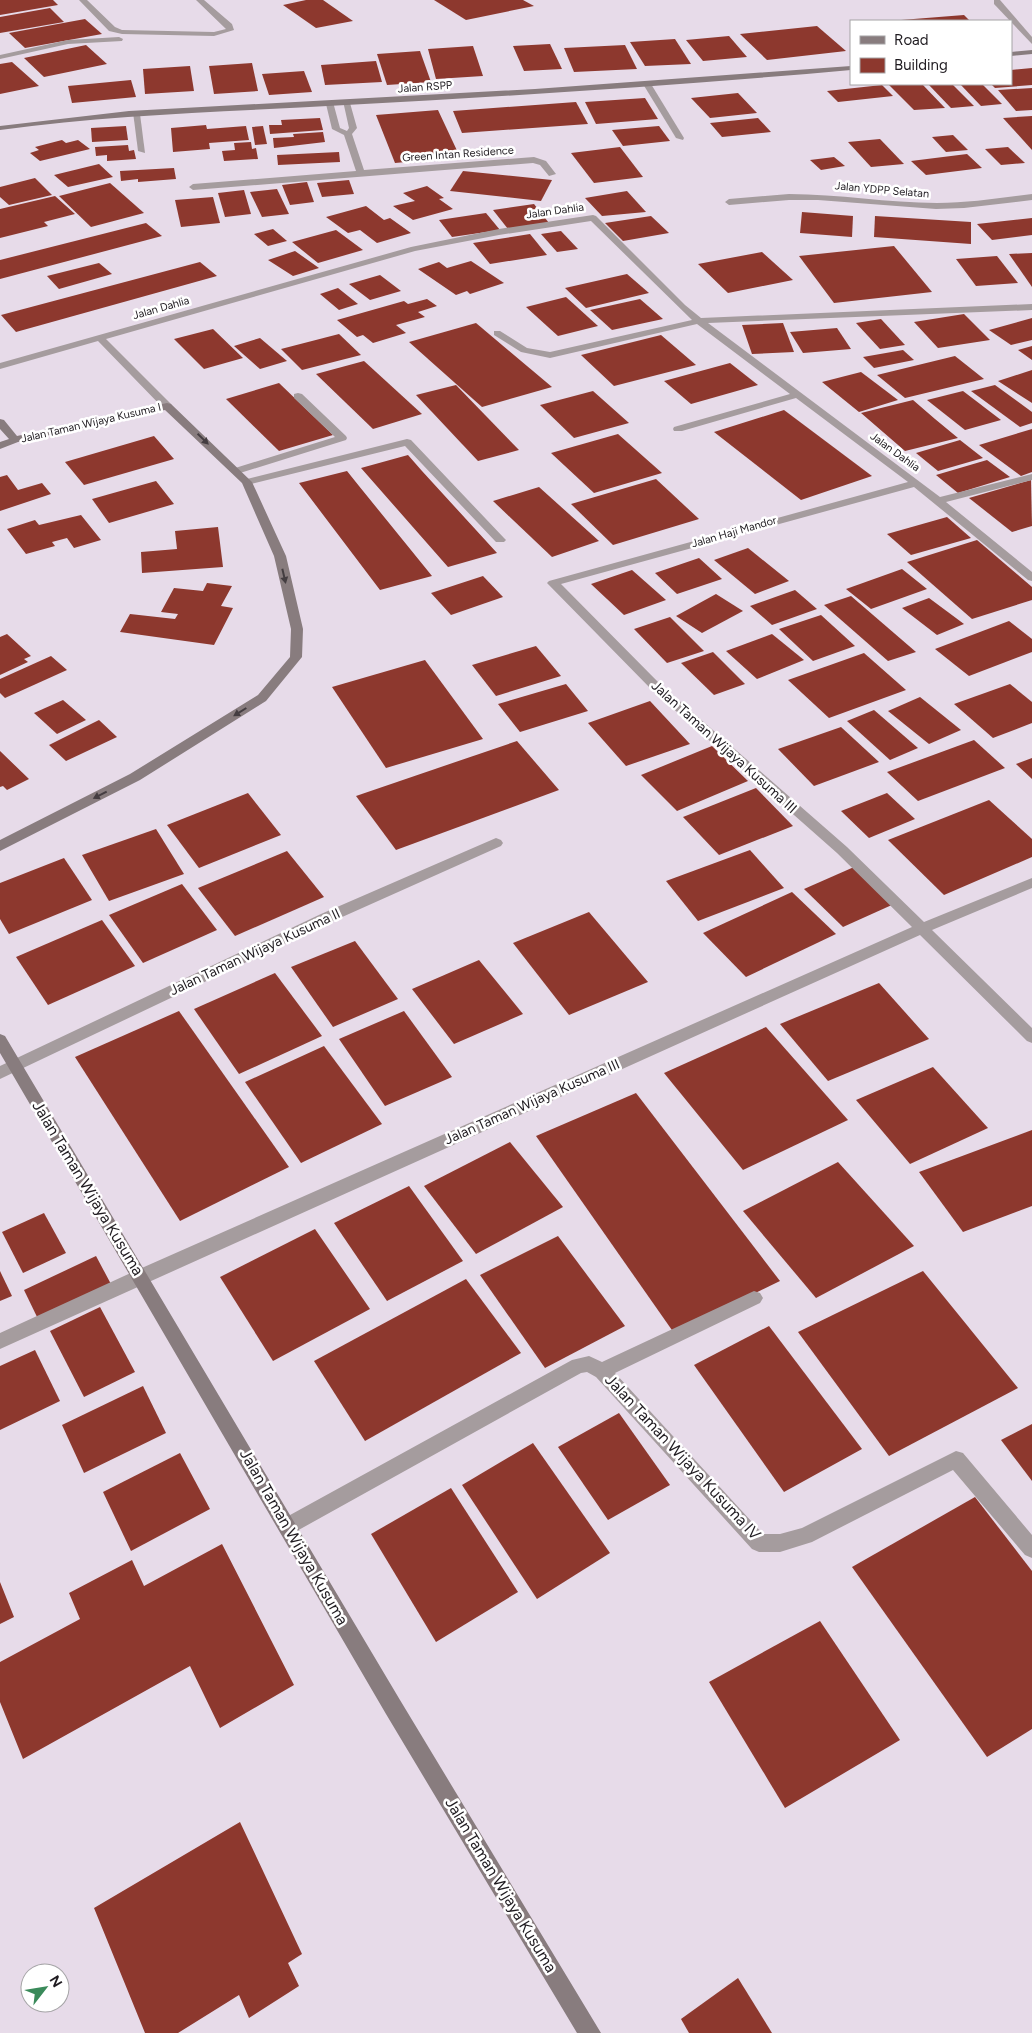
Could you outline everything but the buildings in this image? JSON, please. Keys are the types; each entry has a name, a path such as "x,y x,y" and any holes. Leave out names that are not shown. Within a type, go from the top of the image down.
{"street":[{"path":"83,0 112,29 122,32 214,34 230,30 229,26 200,0"},
{"path":"997,2 1032,42"},
{"path":"0,57 68,42 119,39"},
{"path":"1012,54 1032,52"},
{"name":"Jalan RSPP","path":"0,128 136,114 646,84 850,68"},
{"path":"646,84 680,138"},
{"path":"346,103 353,128 348,134"},
{"path":"330,104 336,129 348,134 361,173"},
{"path":"136,114 142,151"},
{"name":"Green Intan Residence","path":"193,187 534,160 543,163 552,174"},
{"name":"Jalan YDPP Selatan","path":"729,202 789,197 818,197 936,206 964,205 1032,197"},
{"name":"Jalan Dahlia","path":"0,366 414,249 500,232 593,218 682,307 699,321 916,483 1032,578"},
{"path":"497,333 524,350 550,355 699,321 1032,307"},
{"name":"Jalan Taman Wijaya Kusuma I","path":"0,846 135,777 262,698 296,657 297,629 280,556 247,482 167,406 100,338"},
{"path":"678,429 796,395"},
{"path":"236,471 342,438 298,396"},
{"name":"Jalan Taman Wijaya Kusuma I","path":"0,446 15,440 167,406"},
{"path":"0,422 15,440"},
{"path":"247,482 408,442 500,540"},
{"path":"939,501 1032,477"},
{"name":"Jalan Haji Mandor","path":"553,583 916,483"},
{"name":"Jalan Taman Wijaya Kusuma III","path":"553,583 654,686 842,850 923,928"},
{"name":"Jalan Taman Wijaya Kusuma II","path":"0,1073 326,918 496,843"},
{"name":"Jalan Taman Wijaya Kusuma III","path":"0,1341 141,1276 923,928 1032,883"},
{"path":"923,928 1032,1038"},
{"name":"Jalan Taman Wijaya Kusuma","path":"0,1040 141,1276 398,1715 590,2033"},
{"path":"602,1371 754,1298"},
{"name":"Jalan Taman Wijaya Kusuma IV","path":"288,1526 578,1365 590,1364 602,1371 759,1543 780,1543 805,1536 956,1459 1032,1549"}]}
